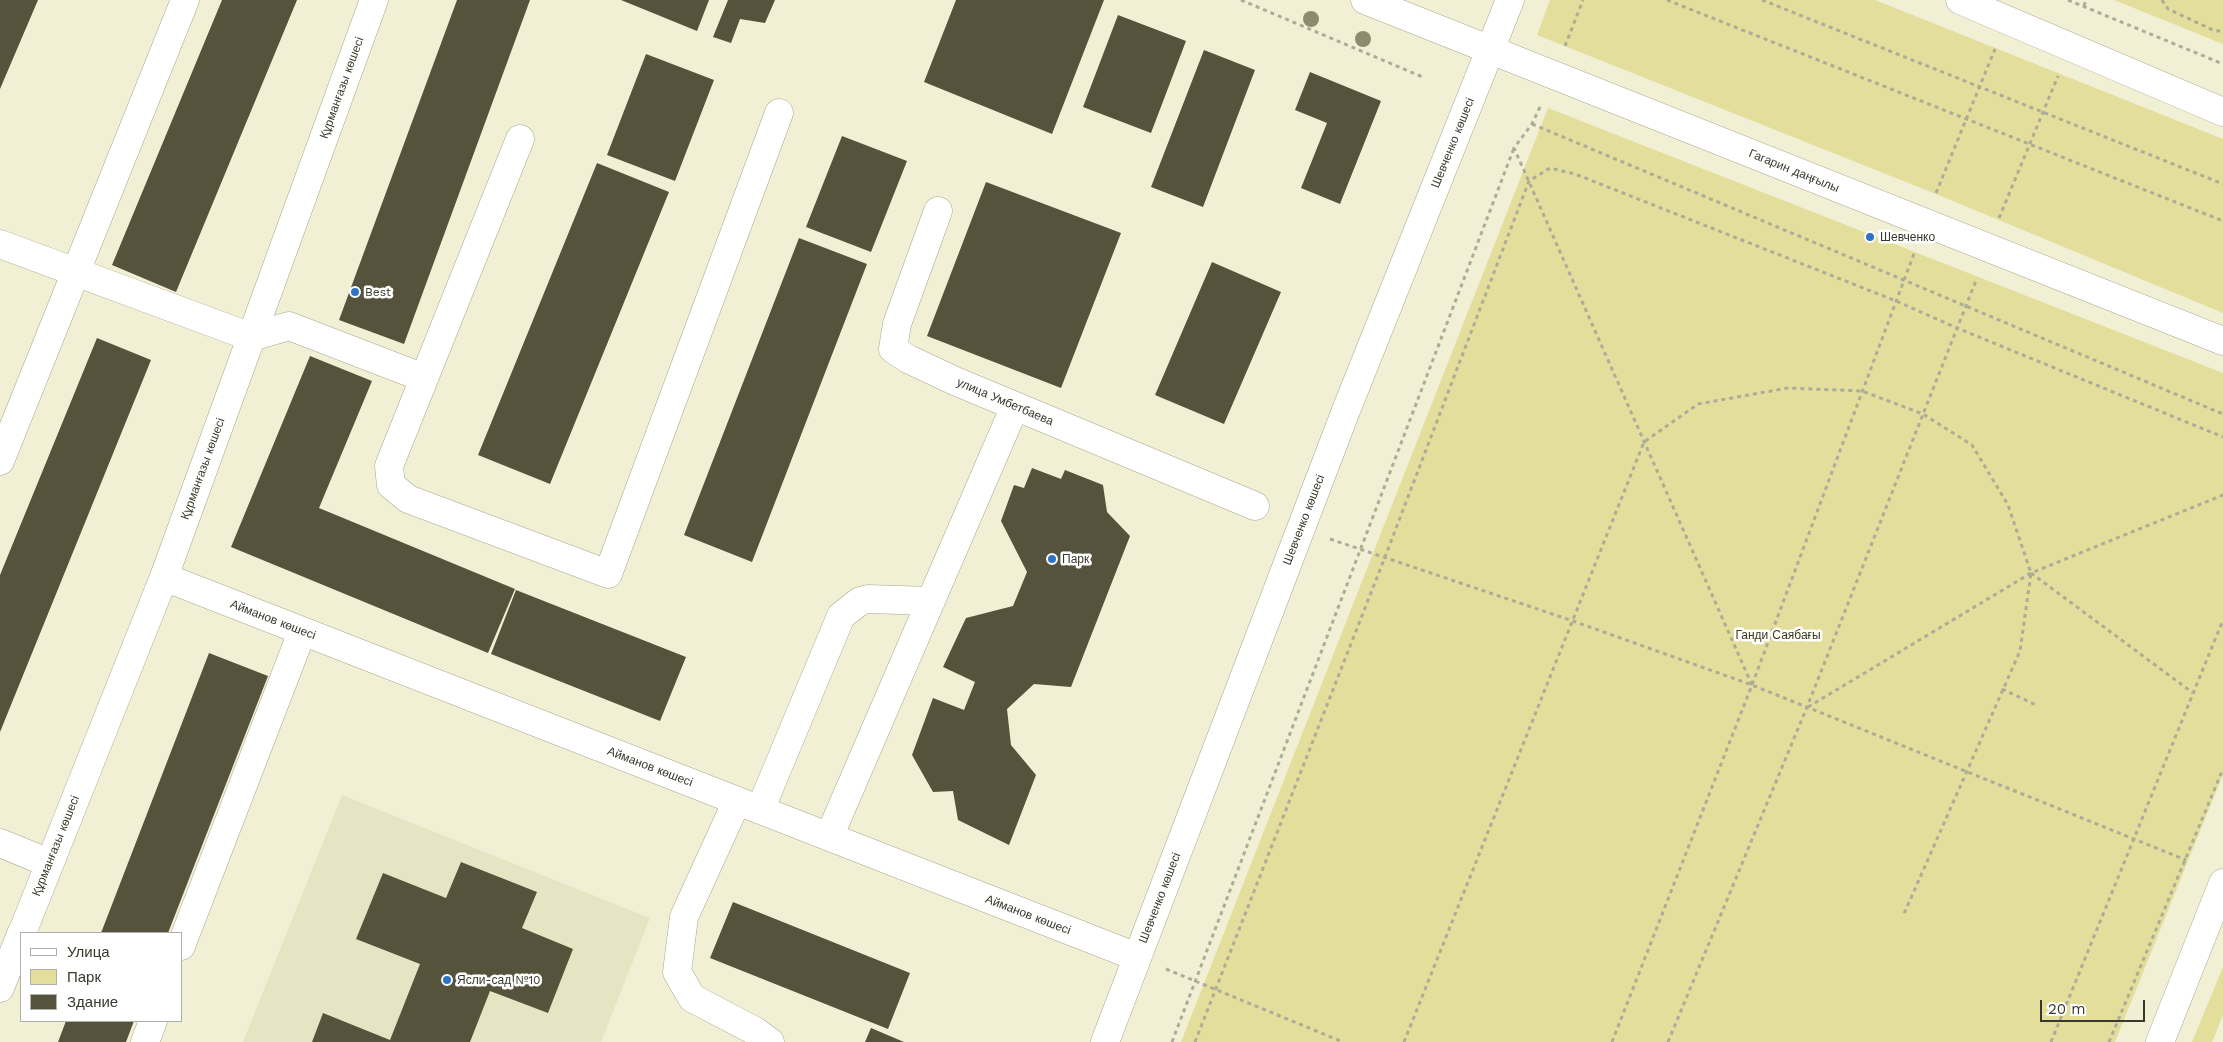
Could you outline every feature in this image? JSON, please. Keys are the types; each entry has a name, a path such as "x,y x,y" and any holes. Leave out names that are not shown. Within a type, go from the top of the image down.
{"street":[{"path":"0,461 185,0"},
{"name":"Құрманғазы көшесі","path":"23,932 164,578 374,0"},
{"name":"Гагарин даңғылы","path":"1365,0 2223,342"},
{"name":"Шевченко көшесі","path":"1105,1042 1345,412 1510,0"},
{"path":"1960,0 2223,112"},
{"path":"520,139 389,466 391,485 408,499 608,574 779,113"},
{"name":"улица Умбетбаева","path":"938,211 897,324 893,348 916,363 1255,506"},
{"path":"0,244 251,337 289,326 424,378"},
{"path":"829,837 1015,406"},
{"name":"Айманов көшесі","path":"164,578 1137,957"},
{"path":"770,1042 755,1031 692,998 677,972 684,917 749,806 841,616 860,601 868,599 931,601"},
{"path":"182,943 302,632"},
{"path":"0,843 50,863"},
{"path":"2160,1042 2223,883"},
{"name":"Құрманғазы көшесі","path":"0,988 20,939"},
{"path":"144,1042 153,1022"}],"path":[{"path":"1241,0 1425,78"},
{"path":"1565,46 1583,0"},
{"path":"1667,0 2223,221"},
{"path":"1762,0 2223,184"},
{"path":"2068,0 2223,64"},
{"path":"2084,6 2086,0"},
{"path":"2162,0 2168,9 2215,31 2223,31"},
{"path":"1936,194 1995,48"},
{"path":"1998,220 2059,74"},
{"path":"1172,1042 1514,148 1532,124 1540,107"},
{"path":"1532,124 2223,414"},
{"path":"1514,148 1752,685"},
{"path":"1195,1042 1385,557 1529,181 1550,168 1575,174 1896,300 1957,328 2223,437"},
{"path":"1612,1042 1752,685 1926,223"},
{"path":"1668,1042 1807,707 1989,248"},
{"path":"1404,1042 1644,442 1698,404 1788,388 1862,391 1923,414 1972,445 2008,504 2031,573 2020,651 2002,688 1903,916"},
{"path":"1807,707 2031,573 2223,495"},
{"path":"1327,538 1752,685 2186,860"},
{"path":"2031,573 2192,693"},
{"path":"2050,1042 2223,620"},
{"path":"2002,688 2036,705"},
{"path":"2109,1042 2223,769"},
{"path":"1137,957 1343,1042"}],"shaded area":[{"name":"Ясли-сад №10","path":"342,795 650,918 601,1042 243,1042"}],"green space":[{"path":"1550,0 1875,0 2223,139 2223,313 1936,194 1537,35"},
{"path":"2114,0 2223,0 2223,44"},
{"name":"Ганди Саябағы","path":"1548,108 2223,373 2223,774 2115,1042 1181,1042"},
{"path":"2223,967 2223,1015 2212,1042 2192,1042"}],"building":[{"path":"0,0 38,0 0,89"},
{"path":"222,0 297,0 176,292 112,265"},
{"path":"457,0 530,0 404,344 339,320"},
{"path":"621,0 709,0 697,31"},
{"path":"728,0 775,0 765,23 740,19 731,43 713,37"},
{"path":"956,0 1104,0 1052,134 924,82"},
{"path":"1118,15 1186,41 1151,133 1083,107"},
{"path":"1204,50 1255,70 1203,207 1151,187"},
{"path":"646,54 714,80 675,181 607,155"},
{"path":"1310,72 1381,101 1340,204 1301,188 1327,123 1295,110"},
{"path":"842,136 907,161 871,252 806,227"},
{"path":"597,163 669,192 550,484 478,455"},
{"path":"986,182 1121,233 1061,388 927,336"},
{"path":"799,238 867,264 752,562 684,535"},
{"path":"1212,262 1281,292 1224,424 1155,395"},
{"path":"97,338 151,360 0,732 0,575"},
{"path":"310,356 372,381 319,508 515,589 488,653 231,547"},
{"path":"1032,468 1061,479 1065,470 1103,485 1107,512 1130,536 1071,687 1034,684 1007,709 1011,745 1036,775 1009,845 958,820 953,791 933,792 912,755 933,698 964,710 975,682 943,667 966,618 1013,606 1027,572 1001,521 1014,485 1024,488"},
{"path":"516,590 686,657 660,721 491,654"},
{"path":"209,653 268,676 168,932 101,932"},
{"path":"461,862 537,892 522,928 573,949 548,1013 490,991 470,1042 312,1042 323,1013 390,1040 420,964 356,939 383,873 446,898"},
{"path":"733,902 910,973 888,1029 710,958"},
{"path":"66,1022 134,1022 126,1042 58,1042"},
{"path":"871,1028 904,1042 865,1042"}],"place":[{"name":"Шевченко","path":"1870,237"},
{"name":"Best","path":"355,292"},
{"name":"Парк","path":"1052,559"},
{"name":"Ясли-сад №10","path":"447,980"}]}
